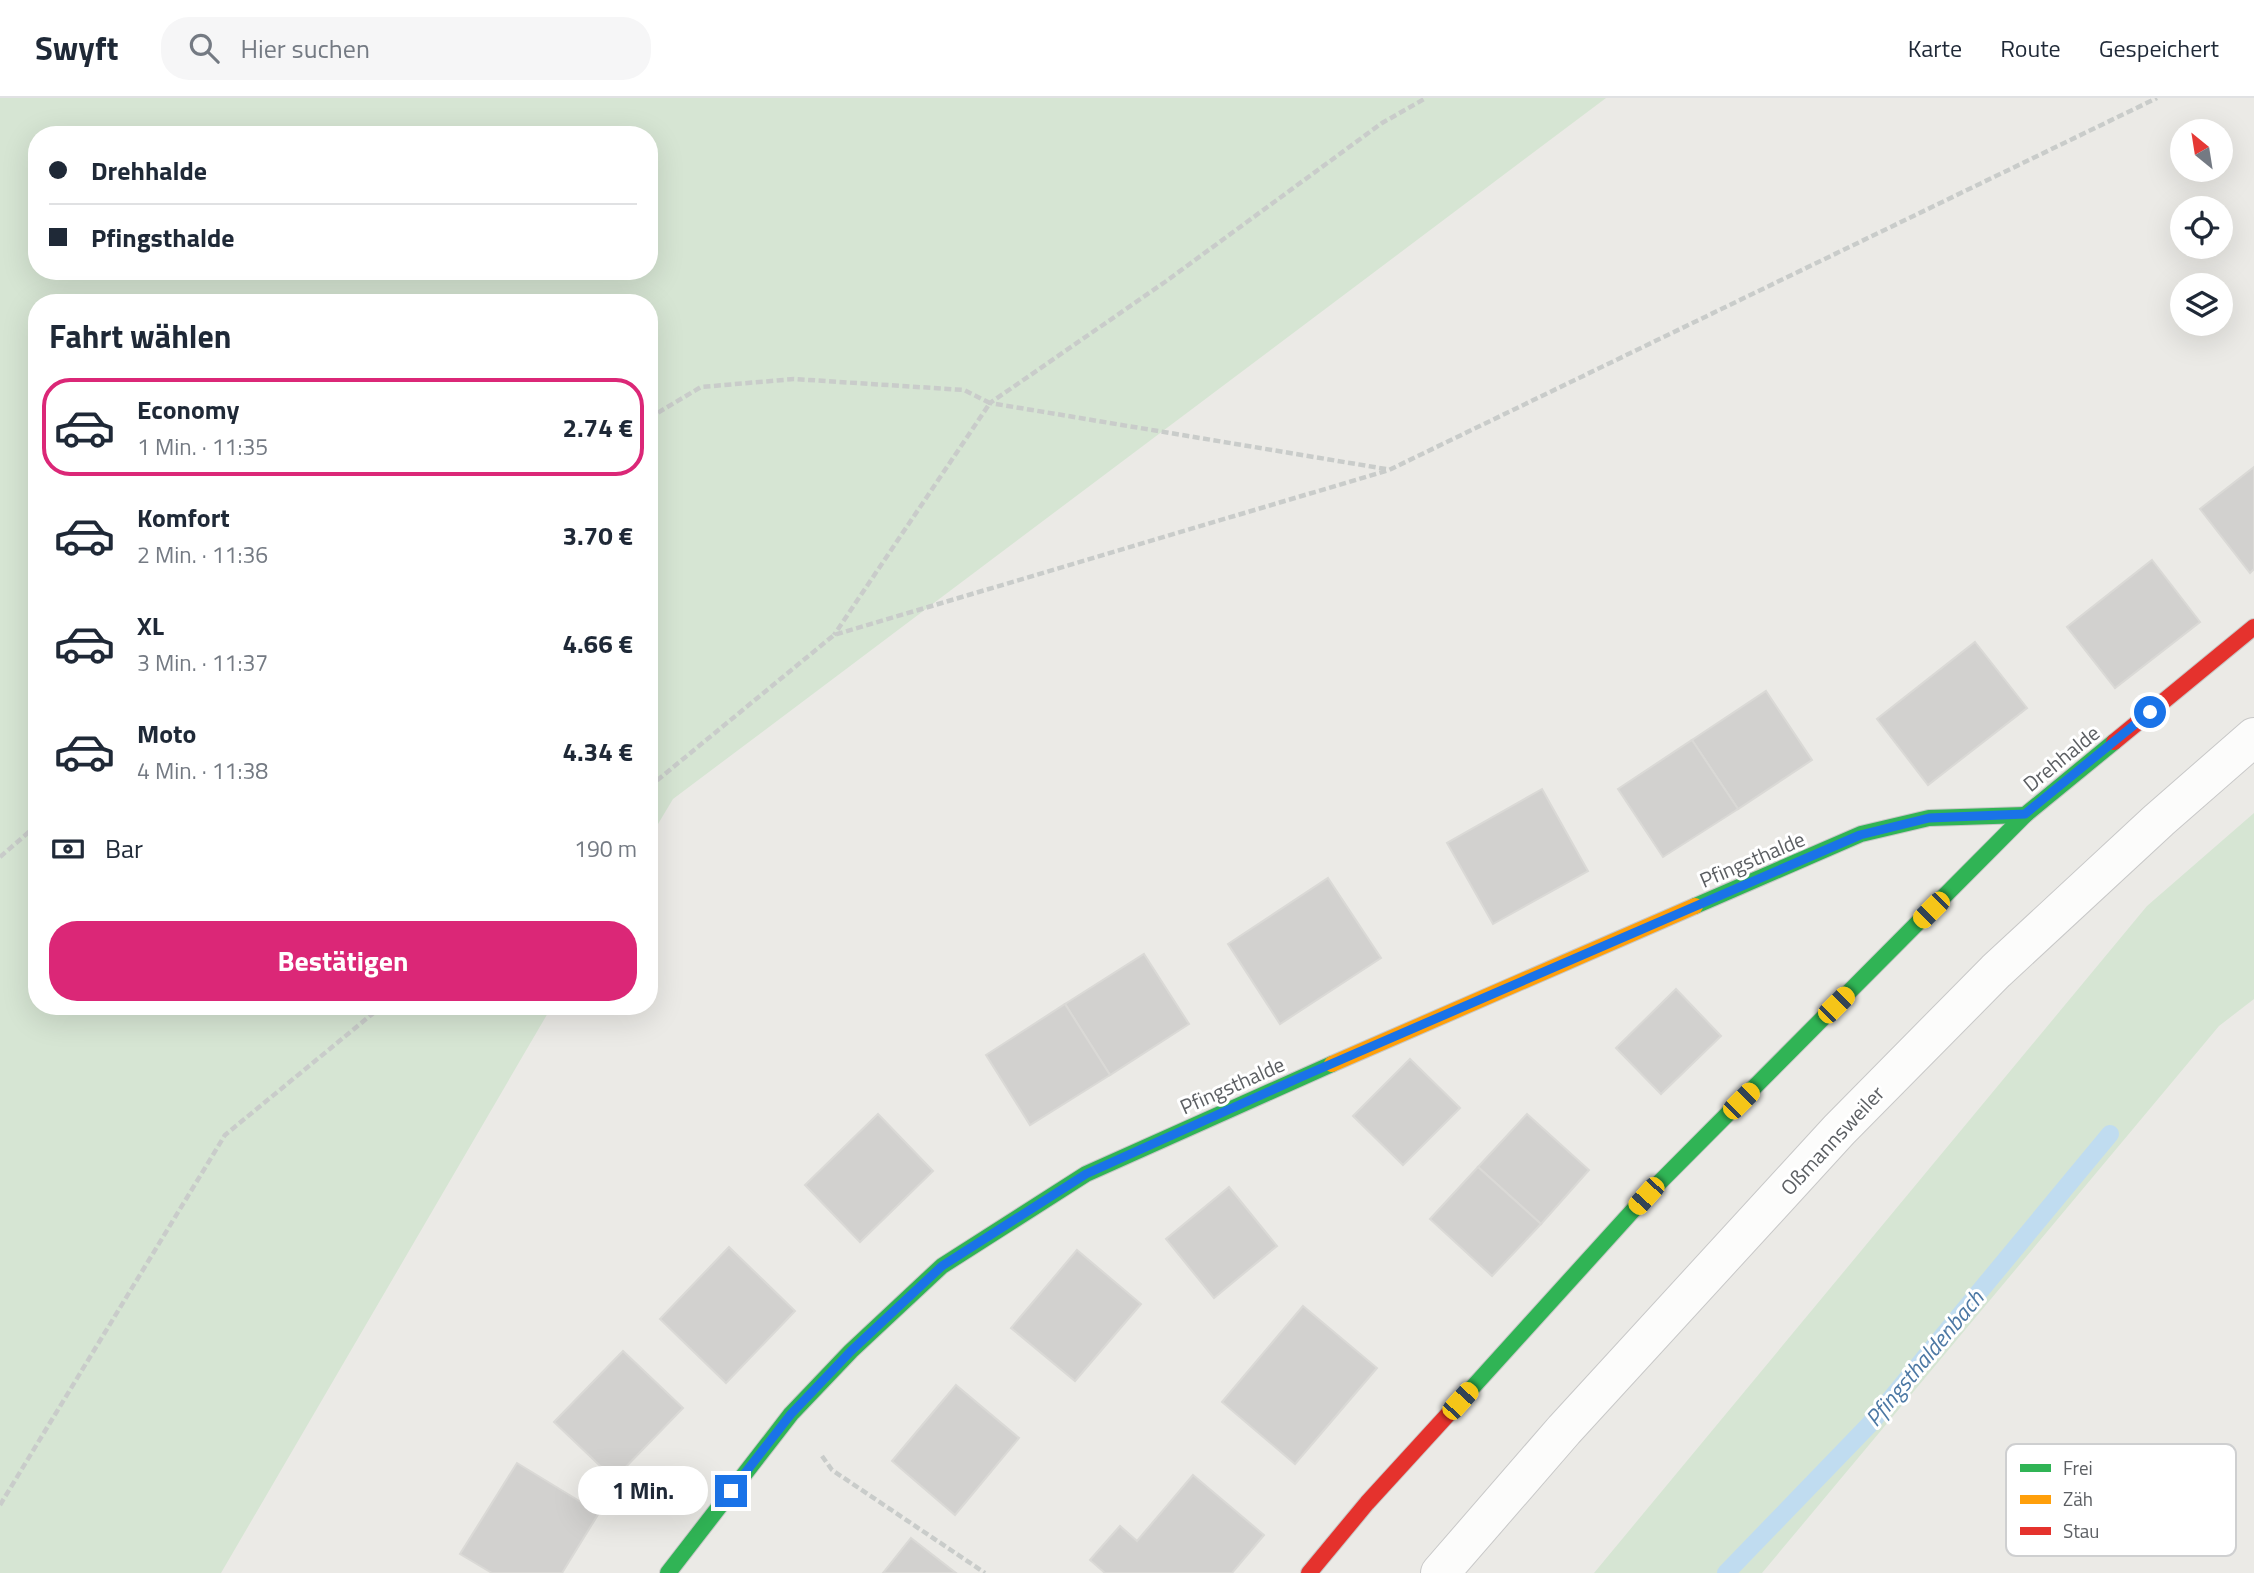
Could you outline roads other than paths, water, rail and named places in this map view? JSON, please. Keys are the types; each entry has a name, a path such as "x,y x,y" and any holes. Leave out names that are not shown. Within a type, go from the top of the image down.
{"street":[{"name":"Drehhalde","path":"2025,814 2254,627"},
{"name":"Oßmannsweiler","path":"1440,1573 1564,1430 1839,1130 1996,971 2159,820 2254,737"},
{"name":"Pfingsthalde","path":"668,1573 791,1414 851,1351 942,1266 1086,1174 1301,1077 1860,835 1929,818 2025,814"},
{"path":"1309,1573 1367,1503 1646,1196 2025,814"}],"waterway":[{"name":"Pfingsthaldenbach","path":"1726,1573 1869,1425 2110,1134"}]}
